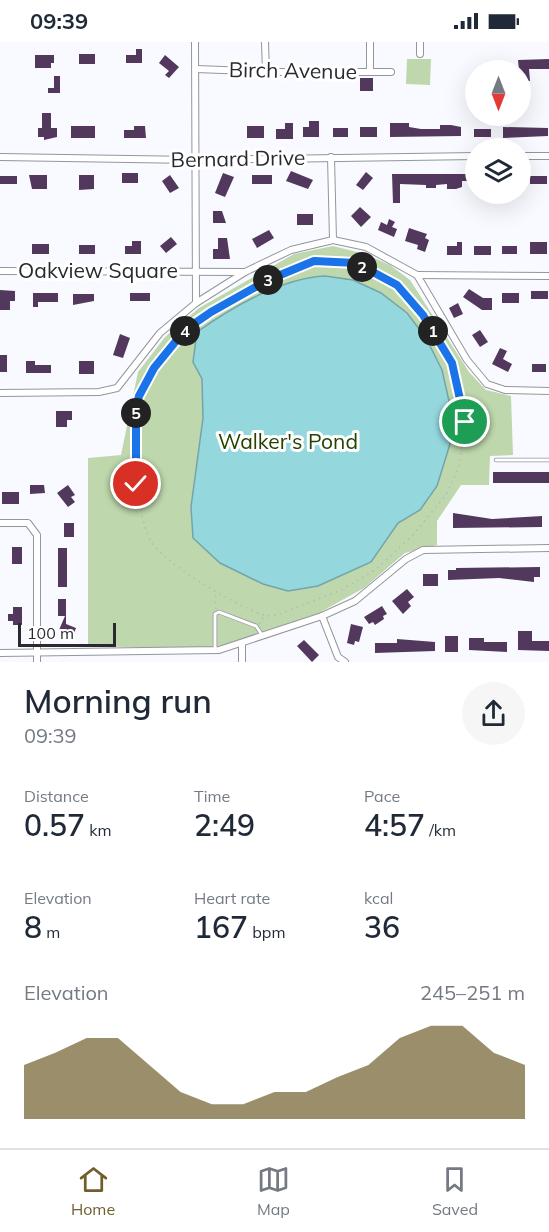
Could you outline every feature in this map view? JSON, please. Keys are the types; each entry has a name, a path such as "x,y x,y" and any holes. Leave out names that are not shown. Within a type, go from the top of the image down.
{"street":[{"path":"195,42 196,303"},
{"path":"265,42 266,72"},
{"path":"370,42 370,72"},
{"path":"420,42 420,54"},
{"name":"Birch Avenue","path":"196,69 266,72 391,72"},
{"name":"Bernard Drive","path":"0,157 194,160 465,156"},
{"path":"531,156 549,156"},
{"path":"331,157 333,240"},
{"path":"0,393 99,392 117,388 160,333 196,303 245,272 291,250 333,240 366,247 417,275 549,276"},
{"name":"Oakview Square","path":"0,271 245,272"},
{"path":"417,275 467,360 487,384 522,391 549,391"},
{"path":"0,523 28,523 38,534 37,662"},
{"path":"0,653 215,650 263,637 322,616 355,601 406,559 423,550 549,548"},
{"path":"322,616 338,657 345,662"},
{"path":"242,644 243,662"}],"lane":[{"path":"496,460 549,460"},
{"path":"215,650 214,614 217,613 256,626 263,637"}],"path":[{"path":"314,261 356,263 397,285 423,315 452,363 465,422 459,467 446,495 413,535 375,570 341,590 277,615 264,615 218,592 176,567 150,540 141,515 136,484 136,409 139,396 154,368 185,330 211,312 268,280 314,261"},
{"path":"217,613 218,592"},
{"path":"256,626 262,622 264,615"}],"green space":[{"path":"407,59 431,59 430,85 406,84"},
{"name":"Walker's Pond","path":"333,246 365,254 390,265 410,280 469,372 486,390 511,396 513,455 490,456 489,485 461,485 437,521 437,545 405,553 364,588 317,614 237,642 204,649 88,646 88,458 121,455 138,372 165,337 199,308 294,254"}],"water":[{"path":"325,276 353,280 381,293 407,313 426,338 442,370 452,414 450,444 437,486 420,510 398,523 371,562 318,586 288,591 263,584 220,563 193,538 191,507 203,418 202,379 193,362 197,332 211,322 275,288 292,282"}],"building":[{"path":"136,49 142,49 142,63 126,63 126,55 136,55"},
{"path":"79,54 95,54 95,64 79,64"},
{"path":"35,55 54,55 51,68 35,68"},
{"path":"165,55 179,67 169,78 165,75 169,71 159,63"},
{"path":"549,59 549,69 531,69 531,60 518,60"},
{"path":"54,76 60,76 60,93 48,93 48,88 54,88"},
{"path":"360,78 373,78 373,91 360,91"},
{"path":"42,113 51,113 51,128 57,128 57,137 44,140 44,137 38,137 38,128 42,128"},
{"path":"309,121 319,121 319,137 303,137 303,127 309,127"},
{"path":"285,123 293,123 293,139 276,139 276,129 285,129"},
{"path":"390,123 409,123 409,127 421,129 440,129 440,125 451,125 461,127 461,136 390,137"},
{"path":"71,126 95,126 95,138 71,138"},
{"path":"134,126 145,126 146,138 124,138 124,130 134,130"},
{"path":"247,126 264,126 264,138 247,138"},
{"path":"360,127 377,127 377,137 360,137"},
{"path":"503,127 548,128 548,136 503,138"},
{"path":"333,128 348,128 348,137 333,137"},
{"path":"474,129 491,129 491,137 474,137"},
{"path":"291,171 313,180 308,189 286,181"},
{"path":"366,172 373,178 363,190 356,185"},
{"path":"122,173 138,173 138,183 122,183"},
{"path":"223,173 234,177 225,197 215,193"},
{"path":"392,174 465,174 462,187 456,189 447,189 447,184 436,185 436,188 426,188 426,185 400,184 400,203 393,203"},
{"path":"29,175 47,175 47,189 32,189"},
{"path":"79,175 94,175 94,189 79,190"},
{"path":"170,175 179,188 170,193 162,181"},
{"path":"252,175 272,175 272,184 252,184"},
{"path":"0,176 17,176 17,184 0,184"},
{"path":"531,176 547,176 547,184 531,184"},
{"path":"360,207 371,217 361,227 351,216"},
{"path":"213,211 222,211 226,223 213,223"},
{"path":"297,214 313,214 313,225 297,225"},
{"path":"389,219 395,222 392,227 397,229 394,237 378,230 381,222 387,225"},
{"path":"409,228 427,234 425,238 429,240 425,252 417,249 418,245 405,241"},
{"path":"269,230 274,238 257,248 252,239"},
{"path":"171,237 177,244 166,253 160,246"},
{"path":"218,238 227,238 230,259 213,259 213,249 218,249"},
{"path":"132,241 141,241 141,254 125,254 125,246 132,246"},
{"path":"457,242 462,242 462,255 447,255 447,246 457,246"},
{"path":"530,242 547,242 547,254 530,254"},
{"path":"32,244 49,244 49,254 32,254"},
{"path":"79,245 95,245 95,254 79,254"},
{"path":"474,246 491,246 491,255 474,255"},
{"path":"502,246 517,246 517,254 502,254"},
{"path":"469,289 483,298 492,298 492,310 482,310 463,297"},
{"path":"0,290 15,291 15,301 10,301 10,310 0,310"},
{"path":"531,291 548,291 548,299 531,299"},
{"path":"33,293 58,293 58,302 38,302 38,307 33,307"},
{"path":"130,293 150,293 150,301 130,301"},
{"path":"502,293 519,293 519,303 502,303"},
{"path":"73,294 94,294 94,301 73,305"},
{"path":"458,303 463,314 454,318 449,308"},
{"path":"480,330 488,342 480,347 472,335"},
{"path":"120,334 130,338 123,358 113,355"},
{"path":"500,348 507,351 503,359 512,364 508,372 492,364"},
{"path":"0,355 7,355 7,372 0,372"},
{"path":"26,361 35,361 35,365 51,365 51,373 26,373"},
{"path":"79,361 94,361 94,374 79,374"},
{"path":"532,364 546,364 546,372 532,372"},
{"path":"56,411 72,411 72,420 67,420 67,427 56,427"},
{"path":"493,472 549,472 549,483 493,483"},
{"path":"30,485 44,485 45,493 30,494"},
{"path":"68,485 75,495 71,497 75,502 68,507 57,493"},
{"path":"2,492 19,492 19,504 2,504"},
{"path":"453,513 492,519 542,516 542,527 453,528"},
{"path":"64,523 74,523 74,537 64,537"},
{"path":"12,547 22,547 22,564 12,564"},
{"path":"58,548 67,548 67,587 58,587"},
{"path":"540,567 540,577 534,577 534,582 499,578 448,580 448,570 456,570 456,568"},
{"path":"423,574 438,574 438,586 423,586"},
{"path":"407,589 414,597 408,602 411,606 403,614 392,601"},
{"path":"58,599 66,599 66,624 76,628 73,636 59,630 65,616 58,616"},
{"path":"382,606 387,614 383,616 384,619 375,625 373,622 369,624 364,617"},
{"path":"13,607 22,607 22,625 13,625 13,621 8,621 8,614 13,614"},
{"path":"351,624 363,627 359,642 355,641 354,645 347,643"},
{"path":"518,631 532,631 532,641 549,641 549,651 518,650"},
{"path":"445,636 458,636 458,652 445,652"},
{"path":"469,638 484,638 484,642 507,642 507,652 469,650"},
{"path":"397,639 435,642 435,651 375,653 375,643 397,643"},
{"path":"304,640 319,655 312,662 297,646"}],"route":[{"path":"136,484 136,409 139,396 154,368 185,330 211,312 268,280 314,261 356,263 397,285 423,315 452,363 465,422"}]}
